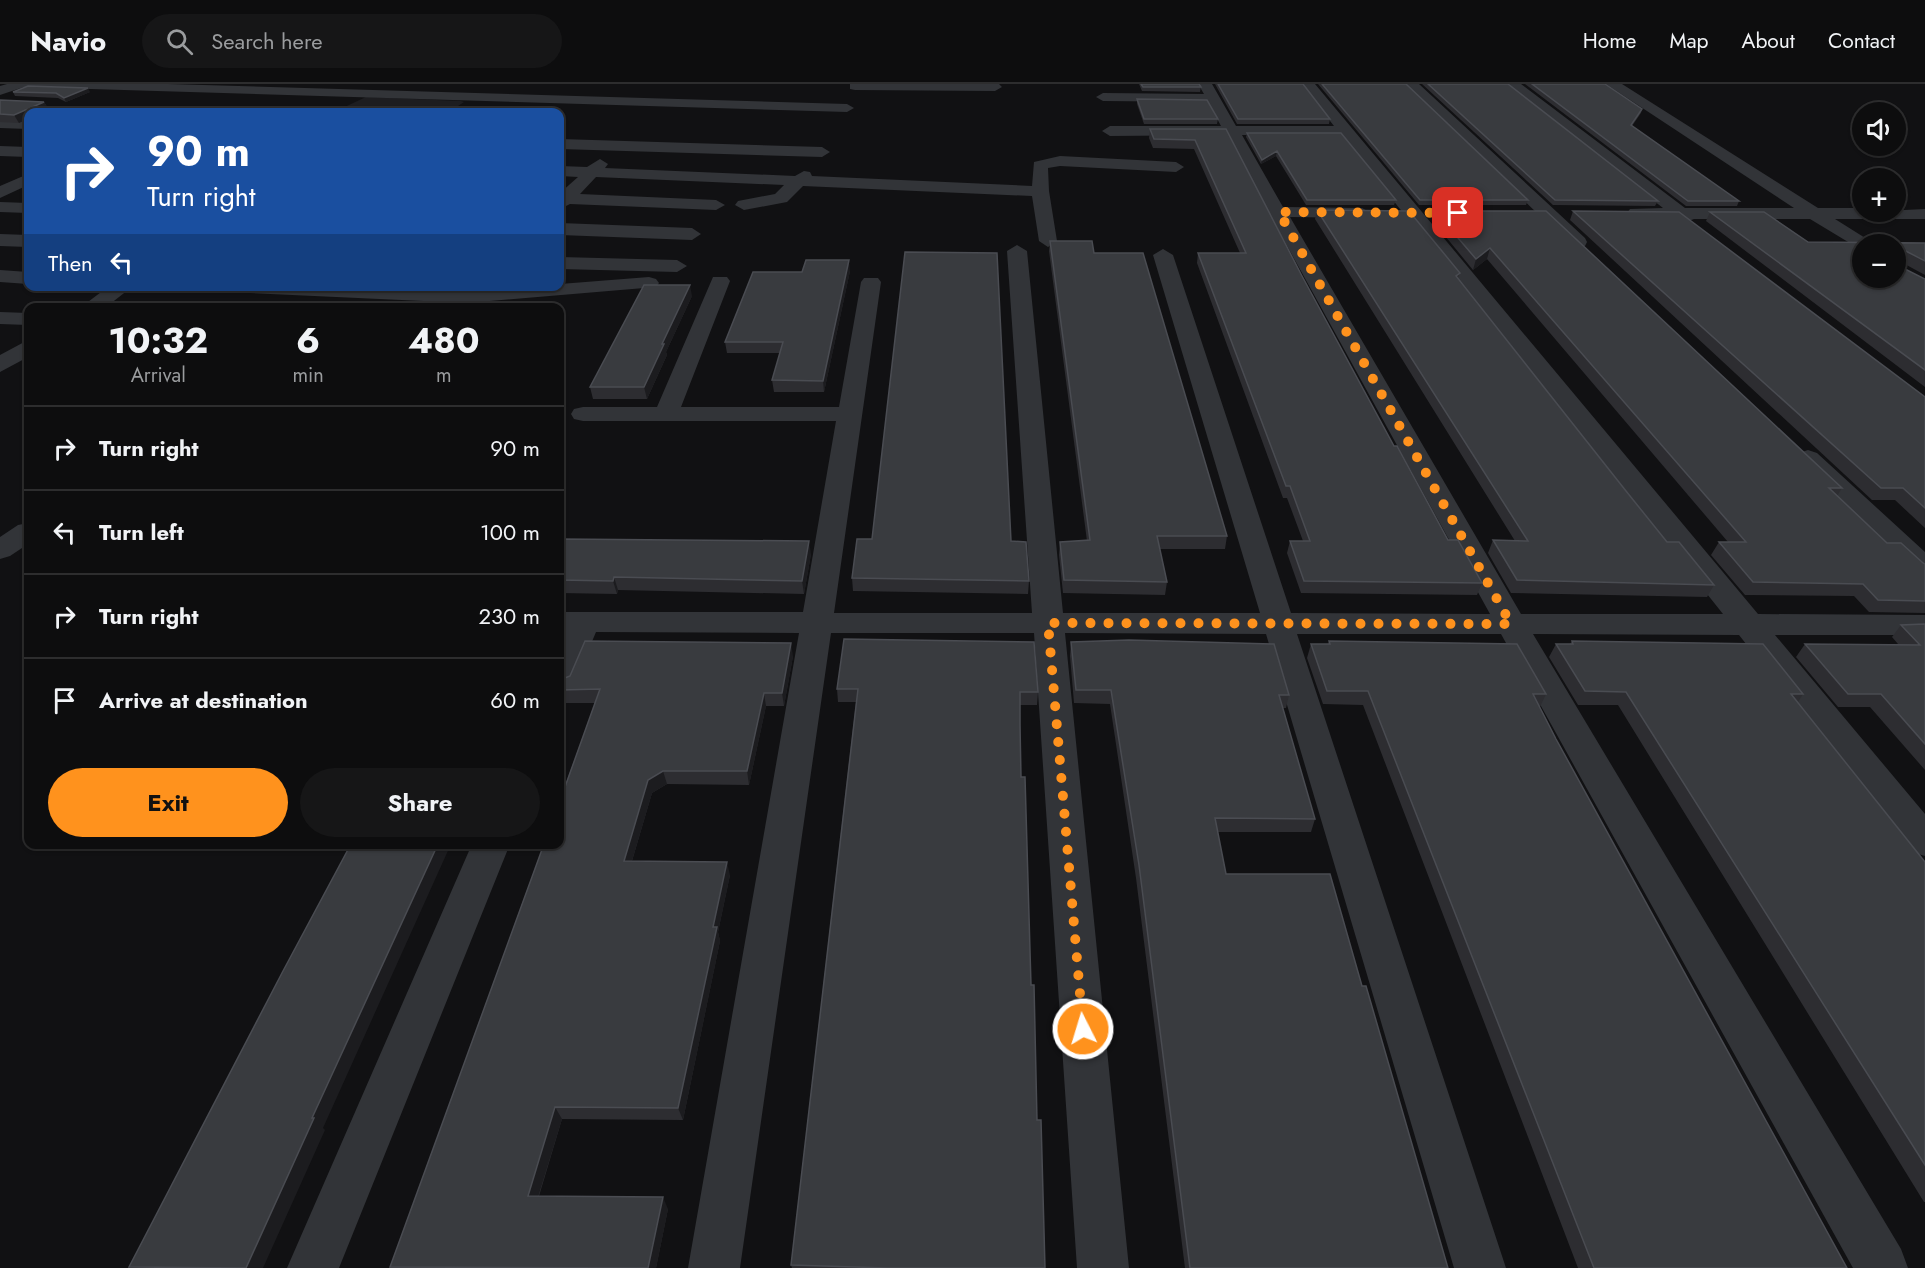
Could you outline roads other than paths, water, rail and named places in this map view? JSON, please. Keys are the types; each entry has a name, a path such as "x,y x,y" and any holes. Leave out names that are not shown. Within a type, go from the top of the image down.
{"street":[{"path":"4,95 21,84"},
{"path":"27,84 222,86 360,94 657,103 845,113 850,87 995,87"},
{"path":"412,96 433,84"},
{"path":"1308,84 1346,130 1405,213 1925,841"},
{"path":"1411,84 1591,254"},
{"path":"1512,84 1709,235"},
{"path":"1614,84 1852,238"},
{"path":"188,103 222,86"},
{"path":"644,116 674,89"},
{"path":"1103,97 1209,91 1511,624 1882,1268"},
{"path":"336,106 360,94"},
{"path":"472,108 486,98"},
{"path":"0,124 24,125"},
{"path":"564,197 592,172 630,130"},
{"path":"1110,130 1346,130"},
{"path":"744,205 781,198 801,180 832,136"},
{"path":"564,144 822,152"},
{"path":"0,151 24,152"},
{"path":"1103,1268 1048,623 1033,246 1040,190 1040,165 1060,161 1176,167"},
{"path":"564,171 1040,190"},
{"path":"0,176 24,178"},
{"path":"0,193 24,180"},
{"path":"564,200 716,205"},
{"path":"0,207 24,208"},
{"path":"1279,212 1405,213"},
{"path":"1526,213 1570,213"},
{"path":"1614,213 1925,214"},
{"path":"564,229 692,234"},
{"path":"0,240 24,241"},
{"path":"1163,255 1480,1268"},
{"path":"564,263 676,266"},
{"path":"0,276 24,278"},
{"path":"666,414 720,281"},
{"path":"714,1268 871,282"},
{"path":"564,287 649,283"},
{"path":"98,303 116,291"},
{"path":"324,291 441,297 492,291"},
{"path":"431,303 441,297"},
{"path":"0,318 24,319"},
{"path":"0,365 24,350"},
{"path":"0,371 24,372"},
{"path":"583,414 850,414"},
{"path":"1796,447 1925,568"},
{"path":"0,550 24,534"},
{"path":"564,661 572,622 1925,625"},
{"path":"313,1268 489,849"}]}
